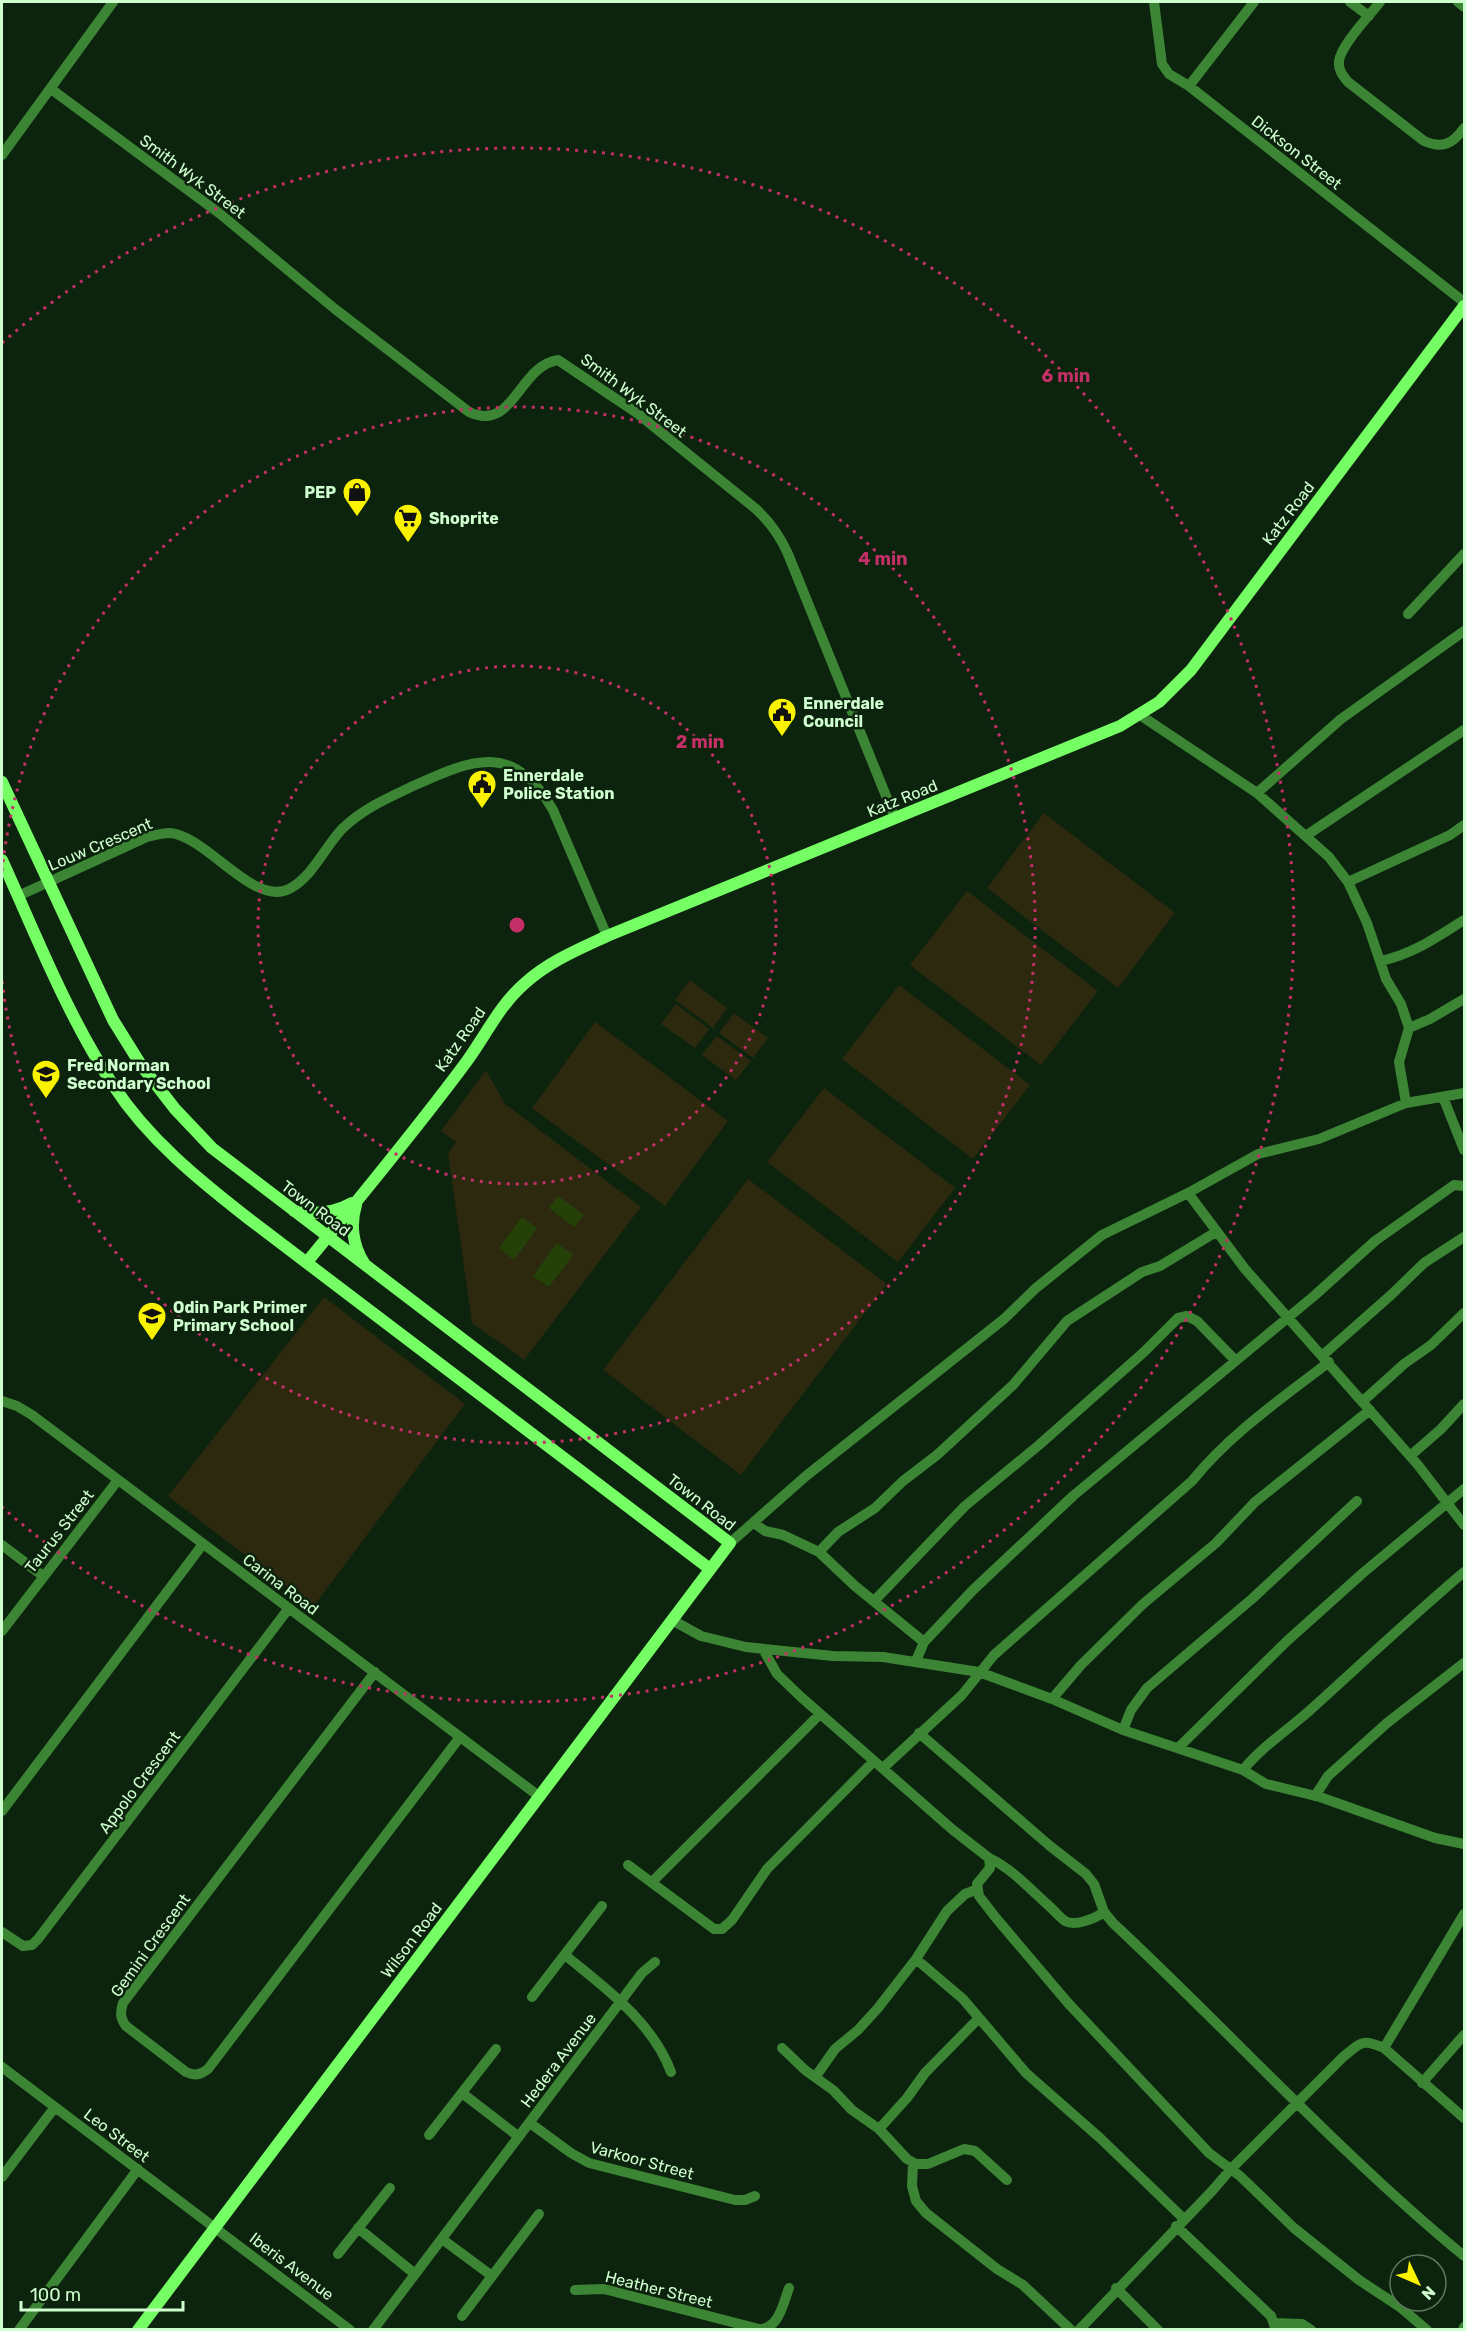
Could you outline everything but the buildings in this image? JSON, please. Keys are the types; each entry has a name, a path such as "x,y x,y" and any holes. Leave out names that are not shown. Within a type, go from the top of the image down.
{"street":[{"path":"2,154 113,2"},
{"name":"Dickson Street","path":"1154,2 1162,64 1169,74 1189,86 1464,302"},
{"path":"1189,86 1254,2"},
{"path":"1350,2 1369,16"},
{"path":"1380,2 1344,48 1339,60 1340,72 1348,82 1424,141 1436,146 1448,144 1464,128"},
{"path":"1458,2 1464,7"},
{"name":"Smith Wyk Street","path":"51,89 219,213 335,309 469,412 481,417 498,414 505,409 540,366 558,360 566,363 638,413 756,509 768,520 788,554 895,818"},
{"name":"Katz Road","path":"307,1262 467,1061 490,1022 538,972 558,959 607,936 1120,726 1140,715 1176,686 1191,670 1464,306"},
{"path":"1408,614 1464,554"},
{"path":"1257,793 1341,719 1464,631"},
{"path":"1140,715 1257,793 1329,857 1348,882 1367,923 1386,979 1401,1004 1409,1028 1399,1062 1406,1103"},
{"path":"1306,835 1464,730"},
{"name":"Louw Crescent","path":"18,896 147,837 170,833 190,840 263,890 284,891 299,882 343,828 367,808 441,774 484,760 514,768 537,787 546,798 607,936"},
{"name":"Town Road","path":"2,782 113,1020 141,1065 175,1109 212,1148 327,1238 730,1543 710,1569"},
{"path":"1348,882 1450,835 1464,825"},
{"path":"2,860 84,1037 114,1087 152,1134 191,1174 710,1569"},
{"path":"1381,961 1420,948 1464,920"},
{"path":"1409,1028 1430,1019 1464,999"},
{"path":"730,1543 806,1476 1004,1319 1036,1288 1102,1235 1188,1193 1258,1154 1319,1138 1406,1103 1464,1093"},
{"path":"1443,1097 1464,1150"},
{"path":"916,1661 924,1642 973,1590 1073,1496 1287,1316 1314,1296 1375,1240 1454,1185 1464,1186"},
{"path":"1188,1193 1245,1269 1363,1401 1464,1525"},
{"path":"293,1211 312,1214 332,1211 359,1199"},
{"path":"359,1199 355,1210 353,1234 366,1267"},
{"path":"819,1552 838,1532 875,1509 903,1481 937,1455 1013,1385 1067,1321 1142,1272 1160,1266 1216,1232"},
{"path":"628,1865 714,1929 722,1929 732,1920 767,1869 878,1765 962,1695 994,1655 1192,1481 1210,1459 1326,1358 1424,1263 1464,1237"},
{"path":"1363,1401 1464,1313"},
{"path":"874,1600 966,1506 1039,1446 1144,1352 1178,1318 1187,1316 1197,1321 1235,1360"},
{"name":"Carina Road","path":"2,1401 17,1406 32,1415 540,1797"},
{"path":"1410,1456 1441,1429 1464,1404"},
{"path":"1052,1699 1081,1665 1143,1604 1216,1543 1255,1502 1370,1410"},
{"name":"Taurus Street","path":"2,1631 118,1480"},
{"path":"1178,1748 1287,1641 1364,1572 1464,1490"},
{"path":"1123,1730 1131,1710 1147,1688 1253,1598 1357,1501"},
{"path":"754,1523 765,1531 783,1535 819,1552 855,1586 924,1642"},
{"path":"2,1811 203,1544"},
{"path":"2,1545 43,1576"},
{"name":"Wilson Road","path":"138,2330 710,1569"},
{"path":"1243,1770 1258,1752 1384,1645 1416,1612 1464,1572"},
{"name":"Appolo Crescent","path":"2,1932 23,1946 32,1945 38,1939 289,1608"},
{"path":"672,1620 700,1636 763,1649 916,1661 979,1672 1052,1699 1123,1730 1243,1770 1266,1784 1316,1796 1435,1838 1464,1844"},
{"path":"763,1649 777,1674 820,1714 989,1858 1023,1882 1066,1922 1077,1922 1104,1912"},
{"path":"1316,1796 1328,1776 1336,1768 1387,1723 1464,1663"},
{"name":"Gemini Crescent","path":"375,1672 123,2004 120,2011 121,2019 126,2026 177,2065 193,2075 202,2074 208,2069 460,1737"},
{"path":"652,1882 820,1714"},
{"path":"919,1733 1041,1839 1086,1874 1094,1884 1104,1912 1113,1923 1185,1990 1242,2050 1370,2174 1464,2256"},
{"path":"989,1858 990,1868 977,1884 979,1896 1068,2003 1209,2153 1231,2169 1294,2228 1359,2280 1400,2307 1427,2330"},
{"path":"816,2076 835,2049 858,2030 916,1959 947,1911 965,1894 978,1889"},
{"path":"532,1997 602,1906"},
{"path":"1384,2048 1464,1914"},
{"path":"565,1955 621,2001 658,2045 671,2072"},
{"path":"916,1959 963,1999 1026,2073 1100,2138 1271,2316 1275,2326 1302,2324 1311,2330"},
{"name":"Hedera Avenue","path":"373,2330 642,1973 655,1962"},
{"path":"879,2129 907,2098 925,2073 979,2018"},
{"path":"1422,2083 1464,2034"},
{"path":"1078,2330 1231,2169 1359,2044 1369,2042 1384,2048 1464,2118"},
{"path":"782,2048 833,2090 852,2110 879,2129 913,2163 928,2164 964,2150 975,2151 1007,2180"},
{"path":"429,2135 496,2049"},
{"name":"Leo Street","path":"2,2067 215,2227"},
{"path":"462,2092 519,2137"},
{"path":"2,2177 55,2107"},
{"name":"Varkoor Street","path":"530,2123 571,2153 589,2163 735,2200 745,2200 756,2196"},
{"path":"913,2163 912,2186 916,2201 926,2214 997,2269 1023,2285 1071,2330"},
{"path":"19,2330 138,2169"},
{"path":"338,2254 390,2188"},
{"path":"462,2316 539,2214"},
{"name":"Iberis Avenue","path":"215,2227 350,2330"},
{"path":"358,2228 415,2274"},
{"path":"442,2239 492,2276"},
{"name":"Heather Street","path":"575,2290 604,2289 734,2326 767,2329 772,2326 781,2310 789,2288"},
{"path":"1116,2288 1158,2330"}],"shaded area":[{"path":"1044,813 1175,913 1118,988 987,888"},
{"path":"967,891 1098,991 1041,1065 910,965"},
{"path":"690,980 727,1008 713,1028 675,1000"},
{"path":"899,985 1030,1085 973,1159 842,1059"},
{"path":"676,1004 709,1029 695,1048 661,1024"},
{"path":"734,1013 768,1038 753,1058 719,1033"},
{"path":"595,1022 728,1121 665,1206 532,1108"},
{"path":"717,1036 751,1061 736,1080 702,1055"},
{"path":"486,1070 505,1104 641,1207 524,1360 472,1323 448,1154 456,1142 441,1131"},
{"path":"824,1088 955,1188 898,1262 767,1162"},
{"path":"748,1179 887,1284 741,1475 603,1370"},
{"path":"558,1196 584,1215 574,1227 549,1208"},
{"path":"522,1217 537,1228 514,1260 499,1248"},
{"path":"557,1243 573,1255 549,1287 533,1276"},
{"path":"324,1297 465,1404 313,1607 168,1496"}],"place":[{"name":"PEP","path":"357,518"},
{"name":"Shoprite","path":"408,544"},
{"name":"Ennerdale Council","path":"782,738"},
{"name":"Ennerdale Police Station","path":"482,810"},
{"name":"Fred Norman Secondary School","path":"46,1100"},
{"name":"Odin Park Primer Primary School","path":"152,1342"}]}
